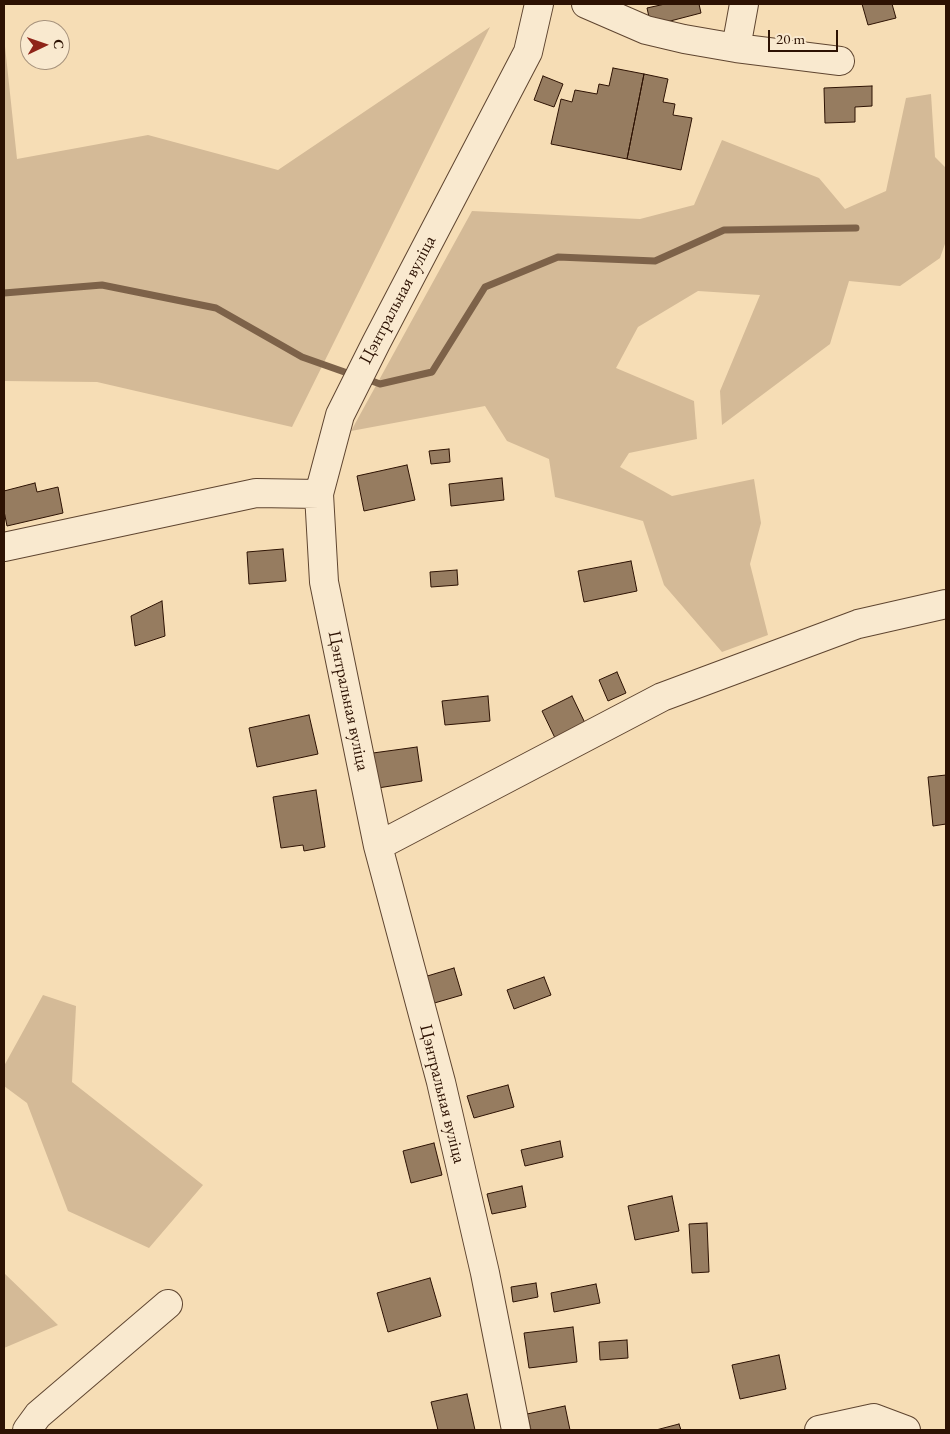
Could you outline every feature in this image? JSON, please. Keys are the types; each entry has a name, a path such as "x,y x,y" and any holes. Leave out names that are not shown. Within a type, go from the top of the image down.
{"street":[{"name":"Цэнтральная вуліца","path":"516,1430 485,1273 440,1082 378,846 324,582 319,494 340,415 528,52 539,4"},
{"path":"586,4 646,30 684,39 736,48 840,61"},
{"path":"736,48 744,4"},
{"path":"4,547 256,493 319,494"},
{"path":"378,846 662,697 858,624 946,604"},
{"path":"27,1430 38,1415 168,1304"},
{"path":"819,1430 874,1418 906,1430"}],"shaded area":[{"path":"490,27 292,427 97,382 4,381 4,37 17,159 148,135 278,170"},
{"path":"931,94 935,157 946,168 946,241 940,258 900,286 849,281 830,344 722,425 720,391 760,295 698,291 638,327 616,368 694,401 697,439 629,453 620,467 672,496 754,479 761,523 750,564 768,635 722,652 664,585 643,521 555,497 549,459 507,441 485,406 351,431 472,211 640,219 694,205 722,140 819,178 845,209 886,191 906,98"},
{"path":"43,995 76,1006 72,1082 203,1185 149,1248 68,1211 27,1103 4,1086 4,1066"},
{"path":"4,1273 58,1325 4,1348"}],"building":[{"path":"665,4 699,4 701,13 651,26 647,8"},
{"path":"862,4 892,4 896,18 868,25"},
{"path":"613,68 644,74 627,159 551,144 561,99 572,102 575,90 597,94 599,84 609,86"},
{"path":"644,74 668,79 663,102 675,104 673,115 692,118 681,170 627,159"},
{"path":"543,76 563,84 554,107 534,100"},
{"path":"872,86 872,106 855,107 855,122 825,123 824,88"},
{"path":"449,449 450,462 431,464 429,451"},
{"path":"407,465 415,500 364,511 357,476"},
{"path":"502,478 504,500 451,506 449,484"},
{"path":"35,483 37,492 58,487 63,513 7,526 4,511 4,491"},
{"path":"283,549 286,581 249,584 247,552"},
{"path":"631,561 637,591 584,602 578,571"},
{"path":"457,570 458,585 431,587 430,572"},
{"path":"162,601 165,636 135,646 131,616"},
{"path":"617,672 626,693 608,701 599,680"},
{"path":"488,696 490,721 445,725 442,701"},
{"path":"572,696 585,723 555,738 542,711"},
{"path":"309,715 318,754 257,767 249,728"},
{"path":"417,747 422,781 378,788 373,753"},
{"path":"946,775 946,824 933,826 928,777"},
{"path":"316,790 325,847 304,851 303,845 281,848 273,797"},
{"path":"454,968 462,995 431,1004 424,977"},
{"path":"544,977 551,995 514,1009 507,990"},
{"path":"508,1085 514,1107 474,1118 467,1096"},
{"path":"560,1141 563,1157 525,1166 521,1150"},
{"path":"434,1143 442,1175 411,1183 403,1151"},
{"path":"522,1186 526,1207 492,1214 487,1194"},
{"path":"672,1196 679,1231 635,1240 628,1206"},
{"path":"707,1223 709,1272 692,1273 689,1224"},
{"path":"430,1278 441,1316 388,1332 377,1293"},
{"path":"536,1283 538,1297 513,1302 511,1287"},
{"path":"596,1284 600,1303 554,1312 551,1293"},
{"path":"573,1327 577,1362 529,1368 524,1333"},
{"path":"627,1340 628,1358 600,1360 599,1342"},
{"path":"779,1355 786,1389 740,1399 732,1365"},
{"path":"467,1394 475,1430 438,1430 431,1402"},
{"path":"565,1406 570,1430 531,1430 527,1414"},
{"path":"679,1424 681,1430 656,1430"}],"waterway":[{"path":"364,378 380,384 432,372 485,287 558,257 655,261 724,230 856,228"},
{"path":"4,293 102,285 216,308 302,357 353,375"}]}
